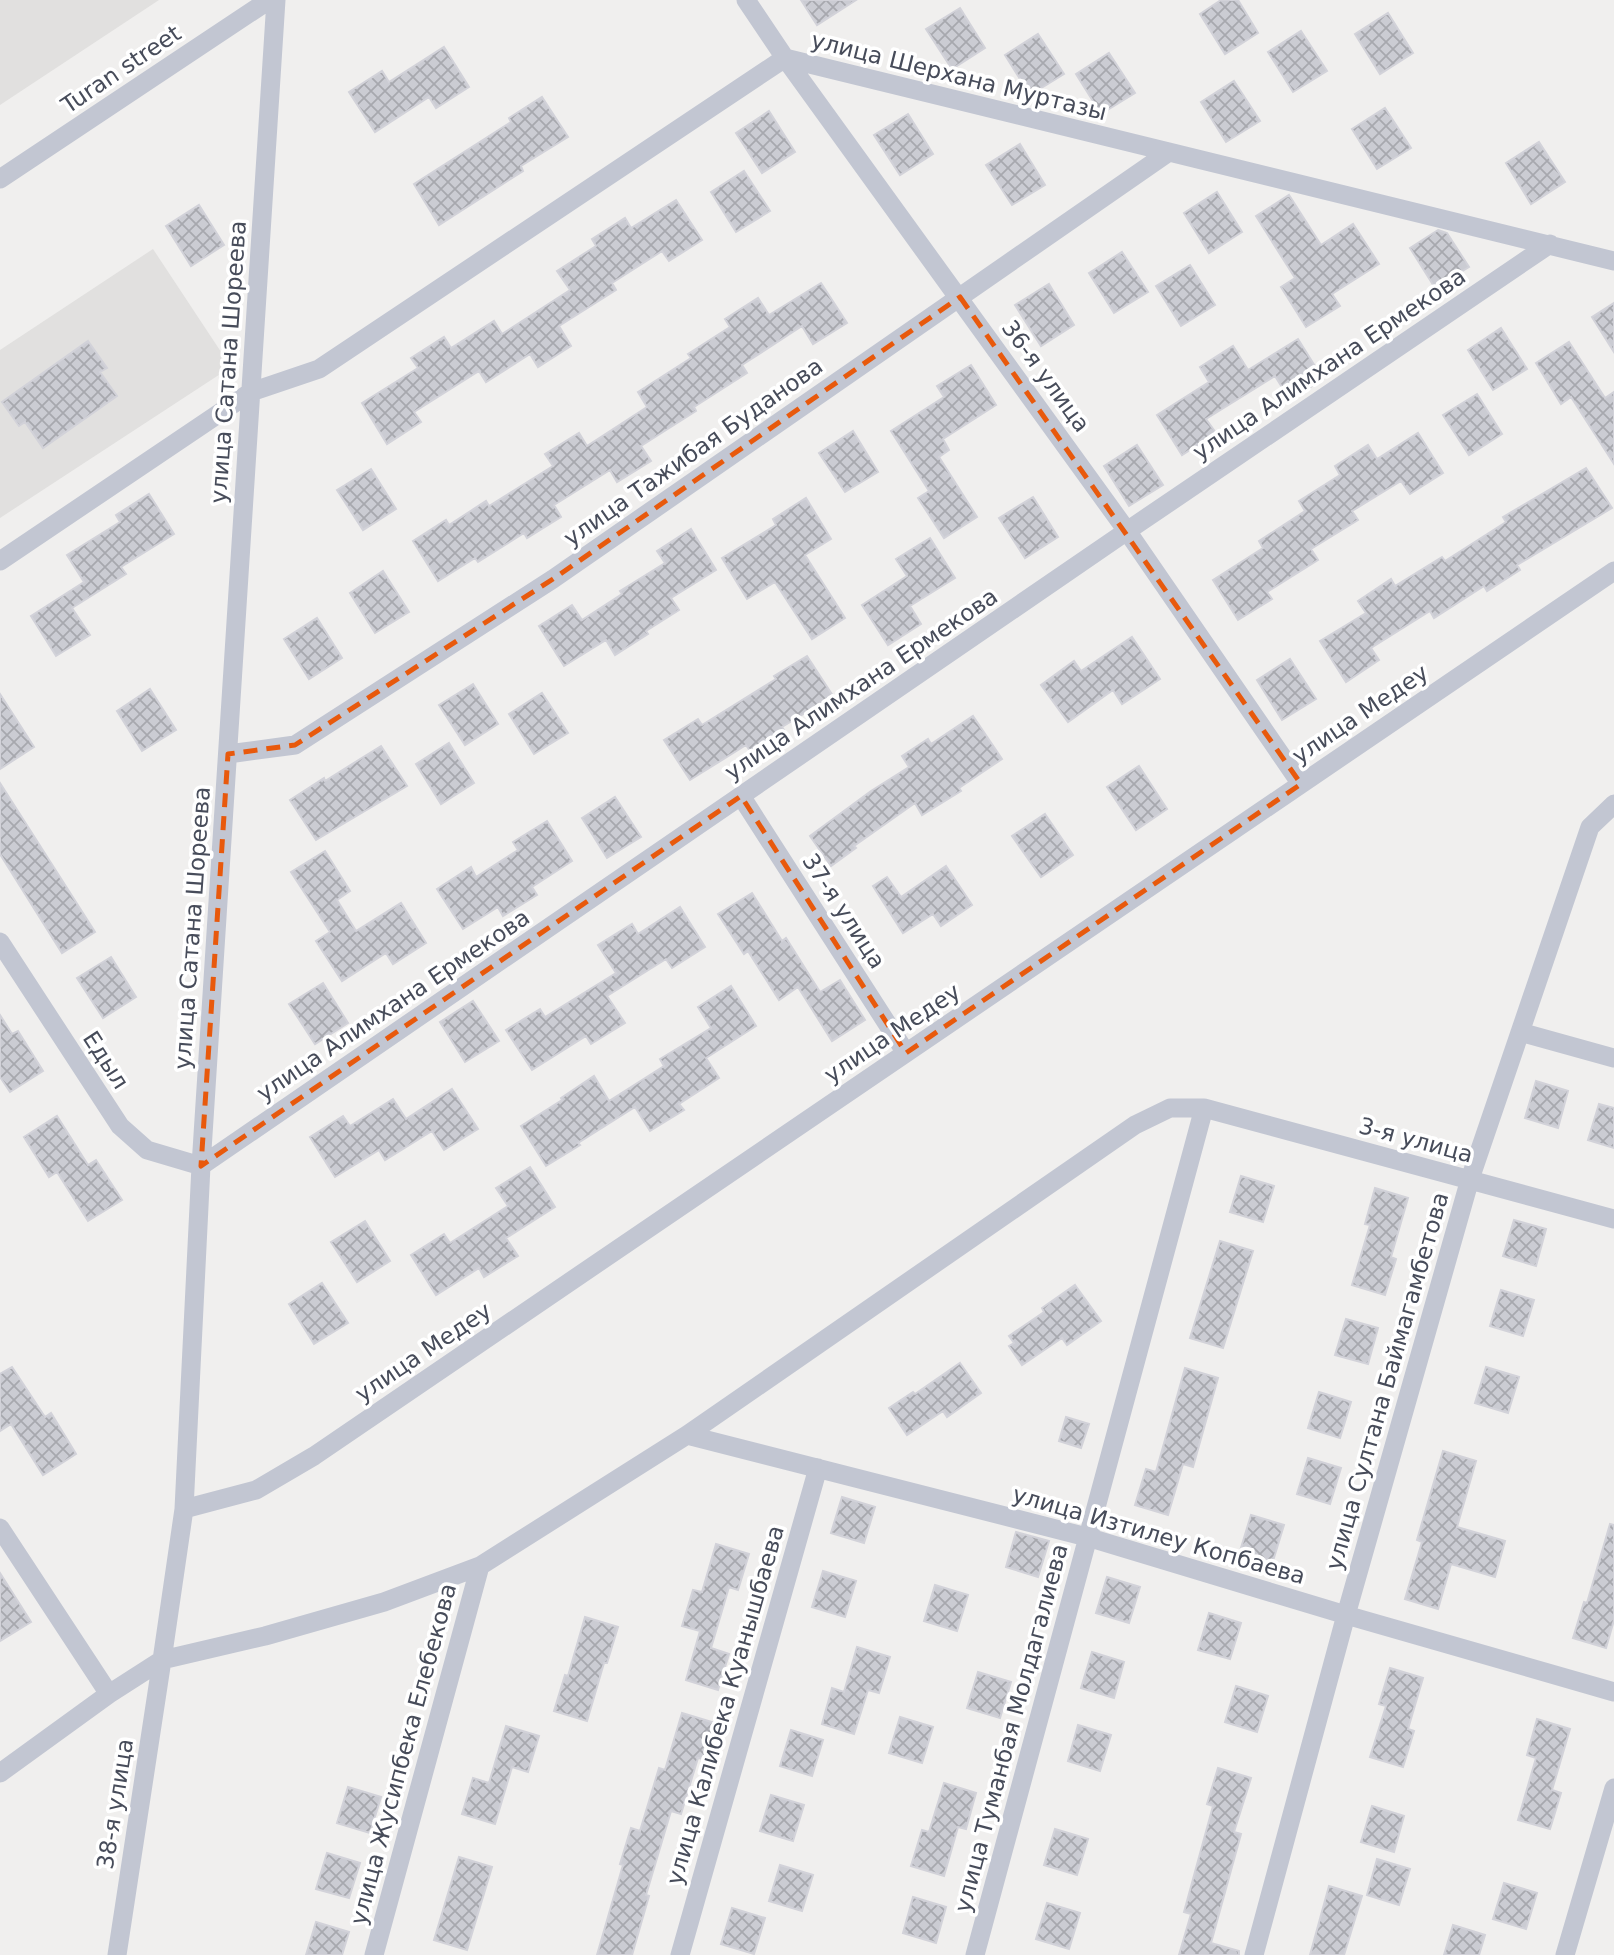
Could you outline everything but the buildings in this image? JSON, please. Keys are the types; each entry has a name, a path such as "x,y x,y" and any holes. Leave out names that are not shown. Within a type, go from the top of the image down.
{"street":[{"name":"Turan street","path":"0,179 269,0"},
{"name":"улица Сатана Шореева","path":"162,1660 184,1509 201,1166 276,0"},
{"name":"36-я улица","path":"746,0 785,58 1127,531 1301,784"},
{"name":"улица Шерхана Муртазы","path":"0,561 251,392 320,369 785,58 1614,261"},
{"name":"улица Тажибая Буданова","path":"228,754 295,745 552,579 1169,152"},
{"name":"улица Алимхана Ермекова","path":"201,1166 1550,244"},
{"name":"улица Медеу","path":"184,1509 257,1490 314,1456 1614,570"},
{"name":"37-я улица","path":"741,796 906,1053"},
{"name":"улица Султана Баймагамбетова","path":"1254,1955 1346,1615 1470,1179 1590,827 1614,804"},
{"name":"Едыл","path":"0,942 120,1126 147,1150 201,1166"},
{"path":"1520,1032 1614,1058"},
{"path":"0,1773 108,1694 162,1660 265,1636 384,1602 480,1566 687,1436 1135,1125 1170,1108 1205,1108"},
{"name":"3-я улица","path":"1205,1108 1614,1219"},
{"name":"улица Туманбая Молдагалиева","path":"975,1955 1205,1108"},
{"name":"улица Изтилеу Копбаева","path":"687,1436 1087,1537 1614,1692"},
{"name":"улица Калибека Куанышбаева","path":"680,1955 818,1468"},
{"path":"0,1528 108,1694"},
{"name":"улица Жусипбека Елебекова","path":"373,1955 480,1566"},
{"name":"38-я улица","path":"117,1955 162,1660"},
{"path":"1565,1955 1614,1788"}],"highlighted area":[{"path":"960,297 1301,784 906,1053 741,796 201,1166 228,754 295,745 553,579"}],"shaded area":[{"path":"0,0 159,0 0,105"},
{"path":"153,249 231,367 0,518 0,350"}]}
